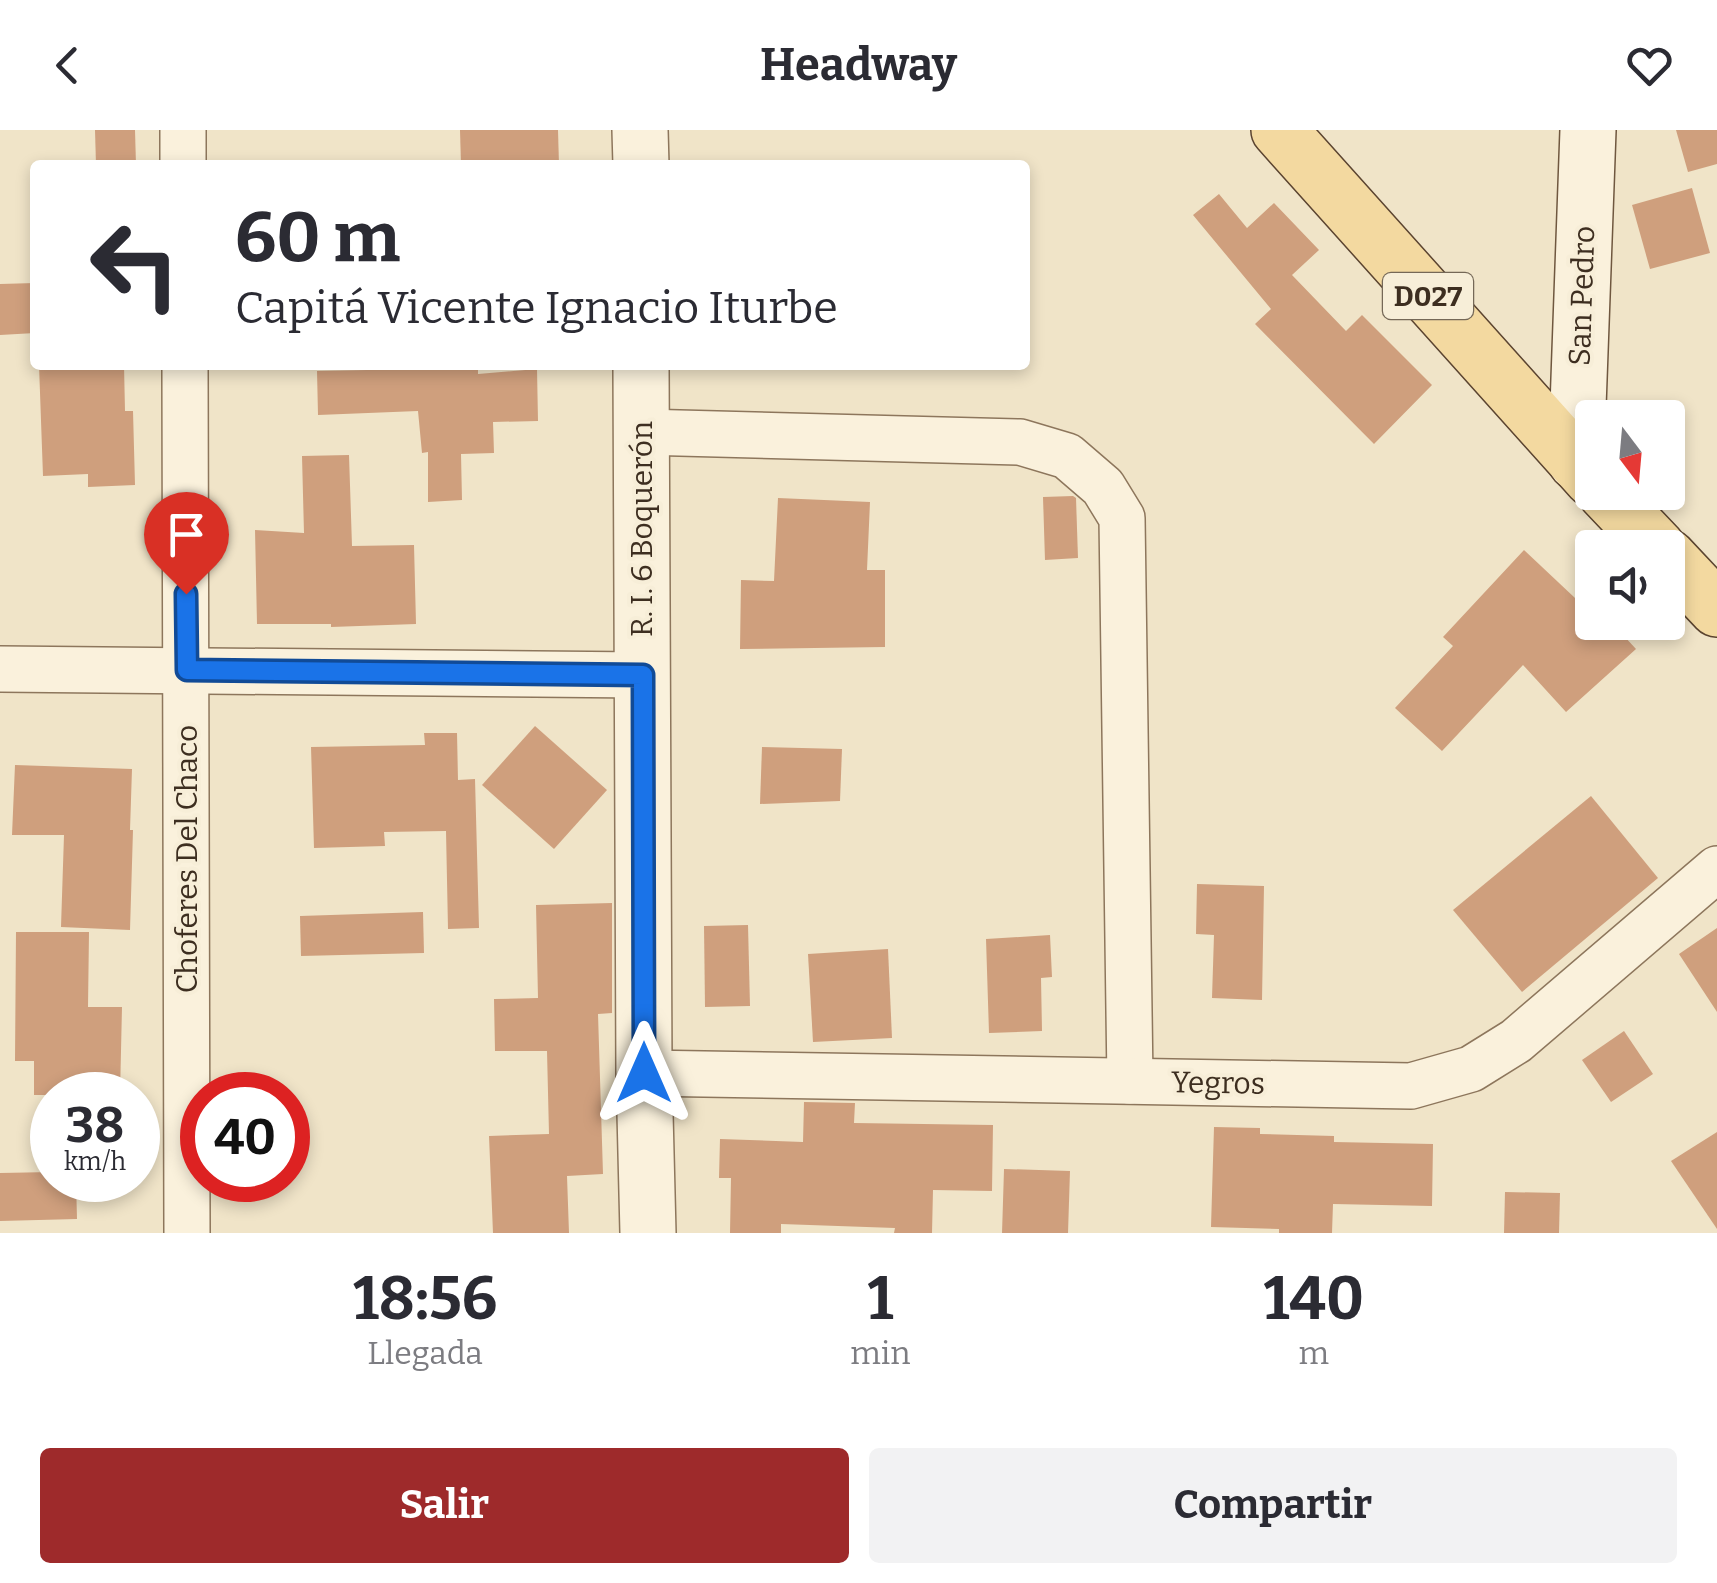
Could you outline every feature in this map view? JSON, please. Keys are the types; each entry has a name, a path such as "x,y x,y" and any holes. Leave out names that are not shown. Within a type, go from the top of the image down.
{"main road":[{"name":"D027","path":"1279,130 1575,460"},
{"name":"D027","path":"1622,510 1641,530"},
{"path":"1685,576 1717,609"}],"street":[{"path":"183,130 184,160"},
{"path":"640,130 640,160"},
{"name":"San Pedro","path":"1588,130 1590,400"},
{"name":"Choferes Del Chaco","path":"185,370 187,1233"},
{"name":"R. I. 6 Boquerón","path":"642,370 648,1233"},
{"path":"642,432 1020,442 1067,456 1103,486 1122,518 1130,1081"},
{"path":"0,669 643,675"},
{"name":"Yegros","path":"644,1073 1411,1086 1472,1069 1516,1040 1717,869"}],"building":[{"path":"95,130 135,130 136,160 96,160"},
{"path":"460,130 558,130 559,160 461,160"},
{"path":"1676,130 1717,130 1717,164 1688,172"},
{"path":"1692,188 1710,253 1650,269 1632,205"},
{"path":"1219,194 1247,228 1274,203 1319,250 1292,275 1346,331 1362,315 1432,385 1374,444 1255,324 1271,309 1193,215"},
{"path":"30,283 30,333 0,335 0,284"},
{"path":"39,370 124,370 125,411 133,411 135,485 88,487 88,474 43,476"},
{"path":"478,370 478,374 537,370 538,421 493,422 494,453 461,454 462,500 428,502 428,452 422,453 418,411 318,415 317,371"},
{"path":"349,455 352,546 414,545 416,624 257,624 255,530 304,533 302,456"},
{"path":"1073,496 1078,558 1045,560 1043,497"},
{"path":"778,498 870,502 867,570 885,570 885,647 740,649 741,580 774,581"},
{"path":"1524,550 1575,598 1575,640 1628,640 1636,649 1566,712 1523,665 1442,751 1395,708 1453,646 1443,637"},
{"path":"535,726 607,790 554,849 482,785"},
{"path":"424,733 457,733 458,780 475,779 479,928 448,929 446,831 384,832 385,846 314,848 311,747 425,745"},
{"path":"762,747 842,749 840,801 760,804"},
{"path":"15,765 132,769 130,930 61,927 64,835 12,835"},
{"path":"1591,796 1658,878 1522,992 1453,910"},
{"path":"1197,884 1264,886 1262,1000 1212,998 1214,935 1196,934"},
{"path":"612,903 612,1013 598,1014 603,1174 567,1176 569,1233 493,1233 489,1136 549,1134 547,1051 495,1051 494,999 538,998 536,905"},
{"path":"423,912 424,953 301,956 300,916"},
{"path":"748,925 750,1006 705,1007 704,926"},
{"path":"1717,928 1717,1012 1679,954"},
{"path":"16,932 89,932 88,1007 122,1007 121,1072 34,1072 34,1061 15,1061"},
{"path":"1050,935 1052,977 1041,978 1042,1031 989,1033 986,939"},
{"path":"888,949 892,1038 813,1042 808,954"},
{"path":"1624,1031 1653,1074 1611,1102 1582,1060"},
{"path":"804,1102 855,1103 854,1123 993,1125 992,1191 933,1190 932,1233 781,1224 781,1233 730,1233 731,1178 719,1178 720,1139 803,1142"},
{"path":"1214,1127 1260,1128 1260,1134 1334,1136 1334,1142 1433,1144 1432,1206 1333,1204 1332,1233 1211,1227"},
{"path":"1717,1132 1717,1229 1671,1161"},
{"path":"1004,1169 1070,1171 1068,1233 1002,1233"},
{"path":"30,1172 30,1202 77,1202 77,1219 0,1221 0,1173"},
{"path":"1505,1192 1560,1193 1559,1233 1504,1233"}],"route":[{"path":"186,594 187,670 643,675 644,1073"}]}
